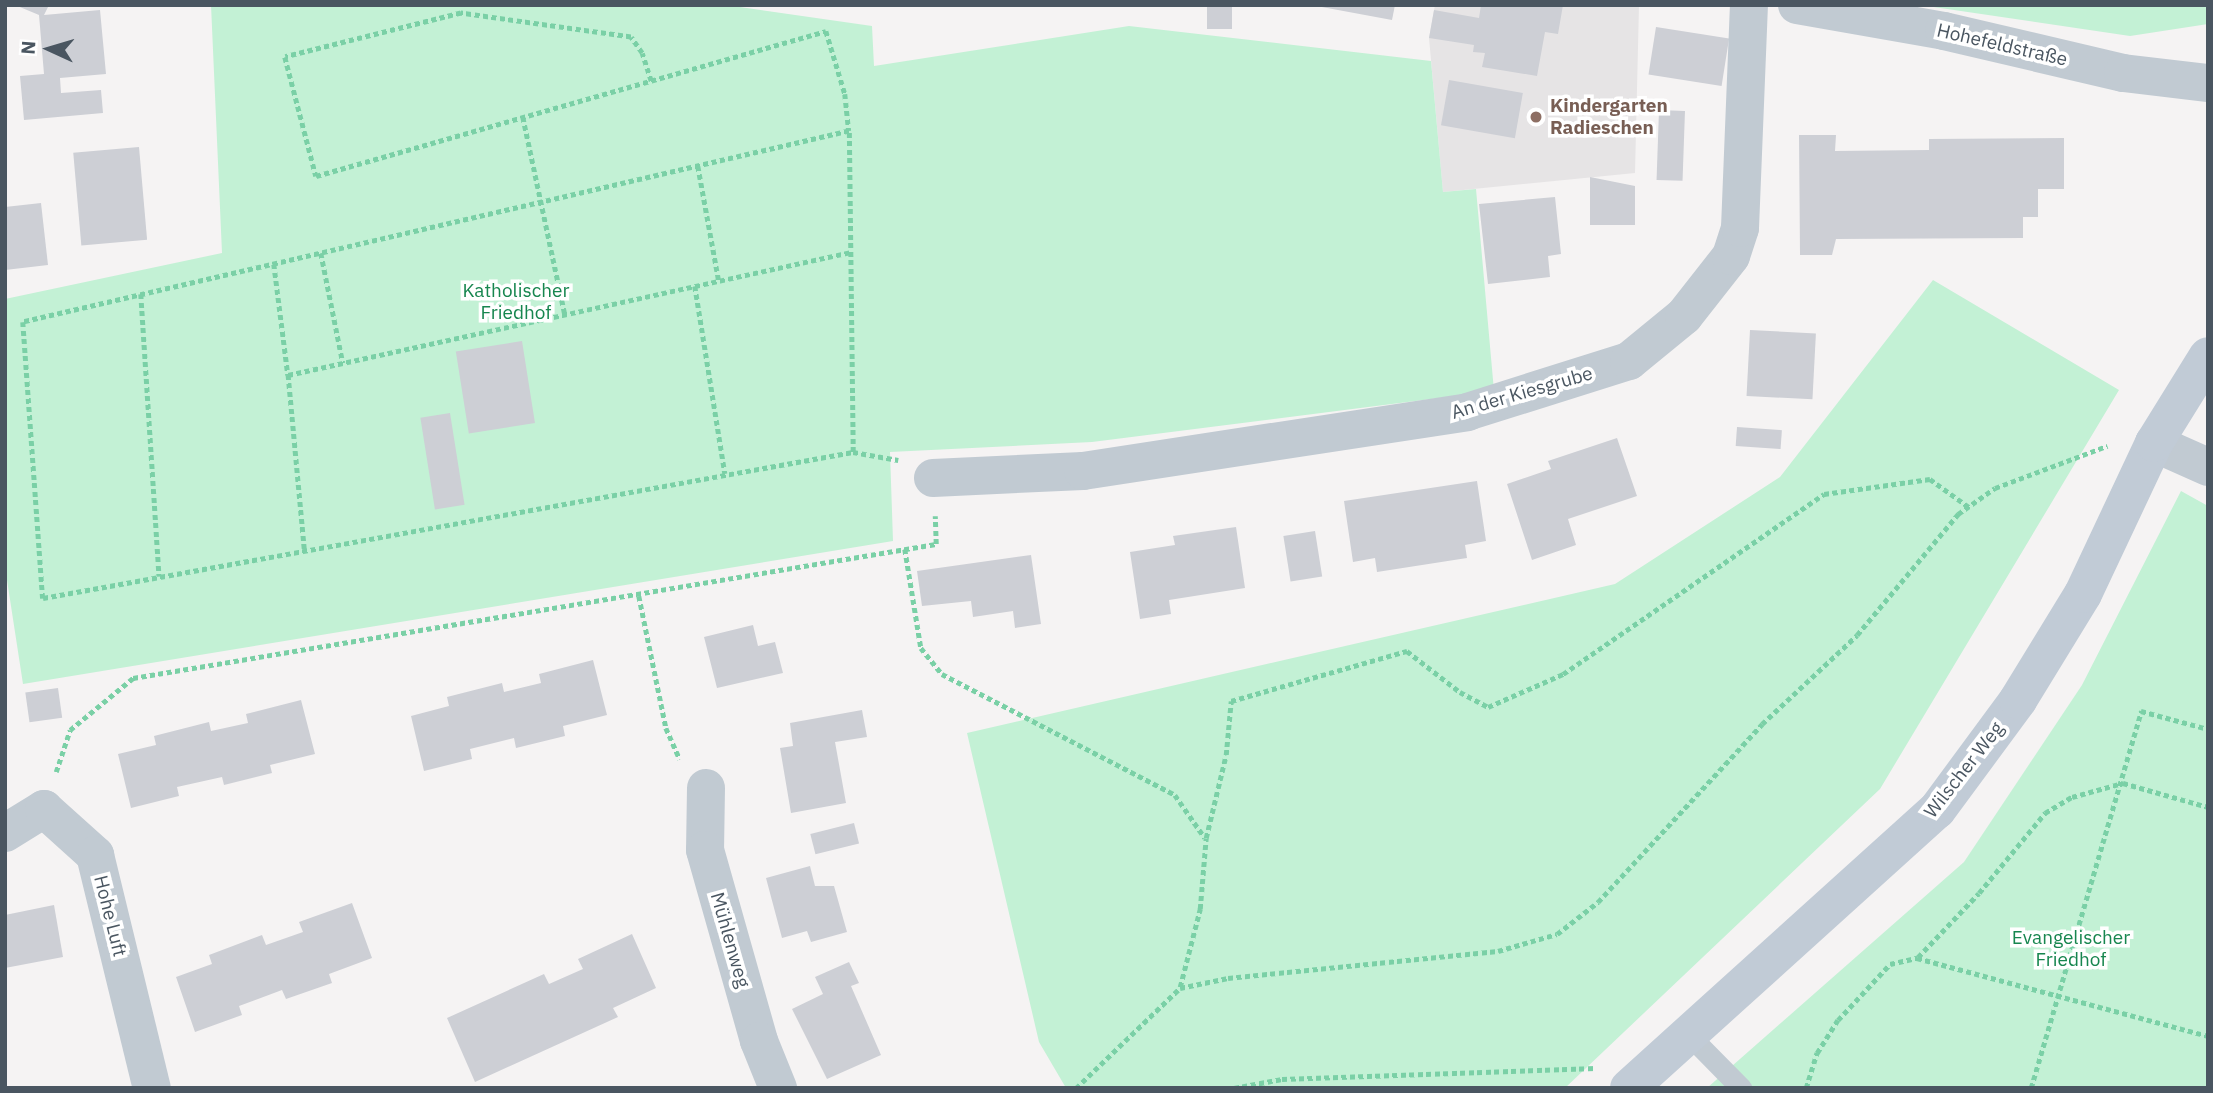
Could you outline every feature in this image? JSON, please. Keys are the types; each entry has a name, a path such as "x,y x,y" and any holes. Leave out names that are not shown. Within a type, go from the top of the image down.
{"street":[{"name":"An der Kiesgrube","path":"933,478 1083,471 1467,412 1629,361 1684,316 1731,256 1740,228 1749,5"},
{"name":"Hohefeldstraße","path":"1797,5 1944,31 2123,73 2208,83"},
{"name":"Wilscher Weg","path":"1616,1078 1688,1034 1937,810 2018,700 2083,594 2154,443 2208,356"},
{"path":"2154,443 2208,467"},
{"name":"Mühlenweg","path":"706,788 705,850 759,1041 778,1088"},
{"path":"5,833 44,810"},
{"name":"Hohe Luft","path":"44,810 95,855 152,1088"}],"lane":[{"path":"1688,1034 1741,1088"}],"path":[{"path":"651,81 642,53 631,37 461,13 285,57 316,176 651,81 826,31 845,94 849,131 853,452"},
{"path":"523,117 565,315"},
{"path":"849,131 23,322 43,598 853,452 889,455"},
{"path":"698,166 719,281"},
{"path":"288,375 850,252"},
{"path":"321,253 343,363"},
{"path":"274,264 288,375 304,549"},
{"path":"695,286 725,474"},
{"path":"141,294 159,576"},
{"path":"1180,988 1228,978 1498,951 1556,934 1598,902 1762,724 1857,635 1969,507 1995,488 2111,444"},
{"path":"44,810 70,730 133,678 639,596 936,544 933,478"},
{"path":"1076,1088 1180,988 1200,909 1206,838 1226,755 1231,701 1407,650 1460,692 1488,707 1563,674 1824,494 1930,479 1969,507"},
{"path":"905,549 921,648 942,674 1175,795 1206,838"},
{"path":"639,596 666,727 678,758 706,788"},
{"path":"2031,1088 2123,783 2141,712 2208,729"},
{"path":"1917,958 1984,887 2045,813 2084,793 2123,783 2208,807"},
{"path":"1806,1088 1817,1053 1838,1020 1890,964 1917,958 2208,1036"},
{"path":"1234,1088 1282,1079 1616,1078"}],"shaded area":[{"name":"Kindergarten Radieschen","path":"1435,5 1639,5 1635,173 1443,192 1429,38"}],"green space":[{"name":"Katholischer Friedhof","path":"211,5 726,5 872,26 874,66 1129,26 1431,61 1443,192 1476,189 1494,391 1092,442 890,452 893,541 23,684 5,567 5,299 222,253"},
{"path":"1920,5 2208,5 2208,24 2130,36"},
{"path":"1933,280 2119,390 1880,789 1565,1088 1066,1088 1039,1042 967,733 1615,584 1780,477"},
{"name":"Evangelischer Friedhof","path":"2181,491 2208,506 2208,1088 1707,1088 1964,862 2082,685"}],"building":[{"path":"15,5 49,5 44,15 100,10 106,74 60,78 61,93 101,90 103,113 24,120 20,76 44,74 39,15"},
{"path":"1207,5 1232,5 1232,29 1207,29"},
{"path":"1311,5 1395,5 1392,20"},
{"path":"1481,5 1563,5 1558,34 1545,32 1537,76 1482,67 1485,53 1473,52 1474,45 1429,38 1434,10 1479,18"},
{"path":"1656,27 1729,39 1722,86 1648,74"},
{"path":"1449,80 1523,93 1515,138 1441,125"},
{"path":"1659,110 1685,111 1683,181 1657,180"},
{"path":"1799,135 1836,135 1835,151 1929,150 1929,139 2064,138 2064,189 2038,189 2038,217 2023,217 2023,238 1836,239 1832,255 1800,255"},
{"path":"139,147 147,240 81,245 73,153"},
{"path":"1590,177 1635,186 1635,225 1590,225"},
{"path":"1555,197 1561,254 1548,256 1550,277 1488,284 1479,204"},
{"path":"41,203 48,265 5,270 5,207"},
{"path":"1750,330 1816,333 1812,399 1747,396"},
{"path":"522,341 535,423 469,433 456,351"},
{"path":"450,413 465,505 435,510 420,418"},
{"path":"1737,427 1782,430 1781,449 1736,446"},
{"path":"1617,438 1637,496 1568,519 1576,545 1532,560 1507,484 1551,469 1548,461"},
{"path":"1477,481 1486,541 1465,545 1467,558 1377,572 1375,558 1353,562 1344,501"},
{"path":"1236,527 1245,588 1169,600 1171,614 1140,619 1130,552 1175,545 1173,536"},
{"path":"1315,531 1322,576 1291,581 1283,536"},
{"path":"1031,555 1041,624 1015,628 1013,611 973,617 971,601 922,606 917,571"},
{"path":"753,625 758,646 775,642 783,673 717,688 704,637"},
{"path":"593,660 607,715 563,726 565,736 516,748 514,738 470,749 472,759 424,771 411,716 449,706 447,697 502,683 504,692 541,683 539,674"},
{"path":"58,688 62,718 29,722 25,693"},
{"path":"301,700 315,754 270,765 272,773 224,785 222,777 177,787 179,796 131,808 118,754 156,745 154,736 209,722 211,731 248,723 246,714"},
{"path":"862,710 867,737 835,742 846,803 791,813 780,748 793,746 790,723"},
{"path":"854,823 859,843 815,854 810,834"},
{"path":"810,866 815,886 834,886 847,932 811,942 807,931 782,938 766,878"},
{"path":"352,903 372,958 329,974 332,983 286,999 282,990 239,1006 242,1015 195,1032 176,977 212,964 209,955 262,935 266,945 303,932 299,922"},
{"path":"54,905 63,957 5,968 5,915"},
{"path":"632,934 656,988 613,1008 618,1017 475,1082 447,1018 544,974 549,984 583,969 578,959"},
{"path":"849,962 859,983 851,986 881,1055 827,1079 792,1009 823,994 815,977"}],"place":[{"name":"Kindergarten Radieschen","path":"1536,117"}]}
